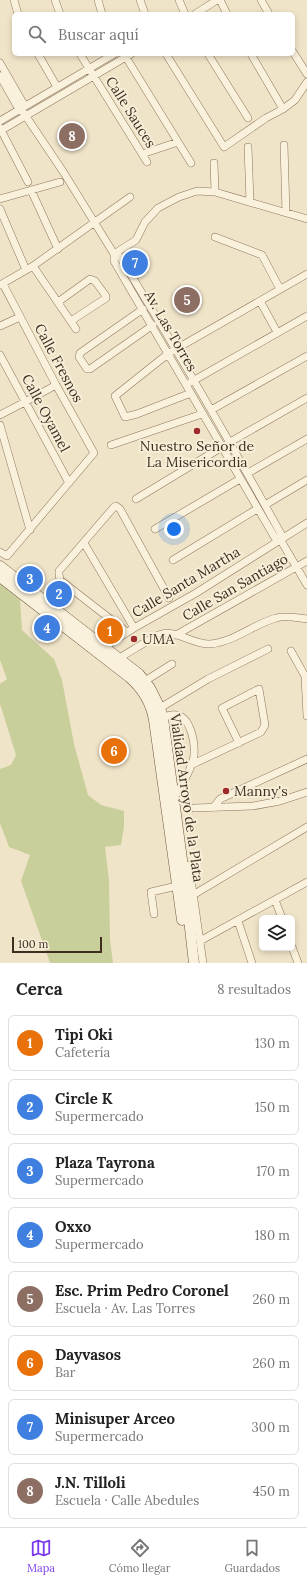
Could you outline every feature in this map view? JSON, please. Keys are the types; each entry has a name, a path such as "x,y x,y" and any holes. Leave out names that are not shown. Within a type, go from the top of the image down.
{"main road":[{"path":"0,566 68,625"},
{"path":"0,577 102,650 138,684 149,701 169,800 177,886 188,963"},
{"name":"Vialidad Arroyo de la Plata","path":"102,650 119,658 145,681 160,708 169,800 183,867 194,963"}],"street":[{"path":"14,0 17,12"},
{"path":"56,0 59,12"},
{"path":"98,0 101,12"},
{"path":"140,0 144,12"},
{"path":"180,0 184,12"},
{"path":"198,12 219,0 226,12"},
{"path":"261,0 268,12"},
{"path":"295,55 307,74"},
{"path":"39,56 57,87"},
{"name":"Calle Sauces","path":"81,56 147,162"},
{"path":"0,121 111,56"},
{"path":"28,182 0,130 125,56"},
{"path":"128,56 192,163"},
{"path":"167,56 224,147 295,100 307,82"},
{"path":"209,56 248,118"},
{"path":"252,56 283,109"},
{"path":"0,63 23,103 21,109"},
{"path":"0,76 17,106 26,116 64,173 114,254 136,240 145,222 158,208 197,190 215,192 307,219"},
{"path":"142,154 178,142"},
{"path":"284,145 286,213"},
{"path":"248,147 250,202"},
{"path":"214,164 215,192"},
{"path":"0,199 60,182"},
{"path":"31,190 58,249"},
{"path":"1,285 58,249 130,197"},
{"path":"0,209 30,268 58,302 76,329"},
{"path":"215,237 262,255 280,289"},
{"name":"Av. Las Torres","path":"114,254 114,261 153,325 172,352 194,380 248,473 281,534 280,539 275,538 257,509 202,414 186,384 172,352 120,258 114,254"},
{"path":"191,393 125,417 115,396 172,352 307,274"},
{"path":"58,302 90,279 95,281 106,296 106,298 71,321"},
{"name":"Calle Fresnos","path":"1,285 94,453 69,483"},
{"path":"260,301 278,332"},
{"path":"143,309 80,353 79,357 87,369 90,369 153,325"},
{"path":"186,384 307,316"},
{"path":"0,326 20,317"},
{"name":"Calle Oyamel","path":"0,355 69,483"},
{"path":"211,410 307,356"},
{"path":"0,414 56,385"},
{"path":"230,442 307,398"},
{"path":"111,445 202,414"},
{"path":"0,425 30,530"},
{"path":"213,432 221,428"},
{"path":"248,473 307,439"},
{"path":"136,499 222,447"},
{"path":"231,464 240,459"},
{"path":"155,529 240,479"},
{"path":"265,505 307,480"},
{"path":"0,552 8,556 69,483"},
{"path":"131,630 60,580 58,574 114,507 120,509 169,598"},
{"path":"173,560 257,509"},
{"name":"Calle Santa Martha","path":"102,650 131,630 196,593 307,523"},
{"path":"280,539 307,585"},
{"path":"84,543 131,630"},
{"name":"Calle San Santiago","path":"176,635 307,561"},
{"path":"296,567 307,566"},
{"path":"119,658 161,634 176,635 201,643 210,644 221,642 275,618 284,617 307,619"},
{"path":"160,708 208,679 268,649"},
{"path":"291,651 306,678 307,716"},
{"path":"145,681 172,664"},
{"path":"191,765 239,743 263,730 265,725 259,688 222,708 239,743"},
{"path":"162,718 172,715 181,717 188,723 194,750 194,758 177,793 169,800"},
{"path":"213,808 220,799 307,759"},
{"path":"194,808 254,806 280,801 307,792"},
{"path":"192,895 307,827"},
{"path":"183,867 189,865 192,895 203,963"},
{"path":"200,941 307,882"},
{"path":"154,914 151,892 177,886"},
{"path":"275,900 281,915"},
{"path":"238,921 252,963"},
{"path":"294,951 298,963"}],"green space":[{"path":"0,584 20,600 22,630 54,659 62,680 74,744 88,795 101,805 124,811 124,827 121,845 105,847 109,880 110,940 113,963 50,963 21,881 30,855 9,847 0,823 0,769 11,765 16,755 0,704 0,684 7,679 0,660"}],"place":[{"name":"J.N. Tilloli","path":"72,136"},
{"name":"Minisuper Arceo","path":"135,263"},
{"name":"Esc. Prim Pedro Coronel","path":"187,300"},
{"name":"Nuestro Señor de La Misericordia","path":"197,431"},
{"name":"Plaza Tayrona","path":"30,579"},
{"name":"Circle K","path":"59,594"},
{"name":"Oxxo","path":"47,628"},
{"name":"Tipi Oki","path":"110,631"},
{"name":"UMA","path":"134,639"},
{"name":"Dayvasos","path":"114,751"},
{"name":"Manny's","path":"226,791"}]}
